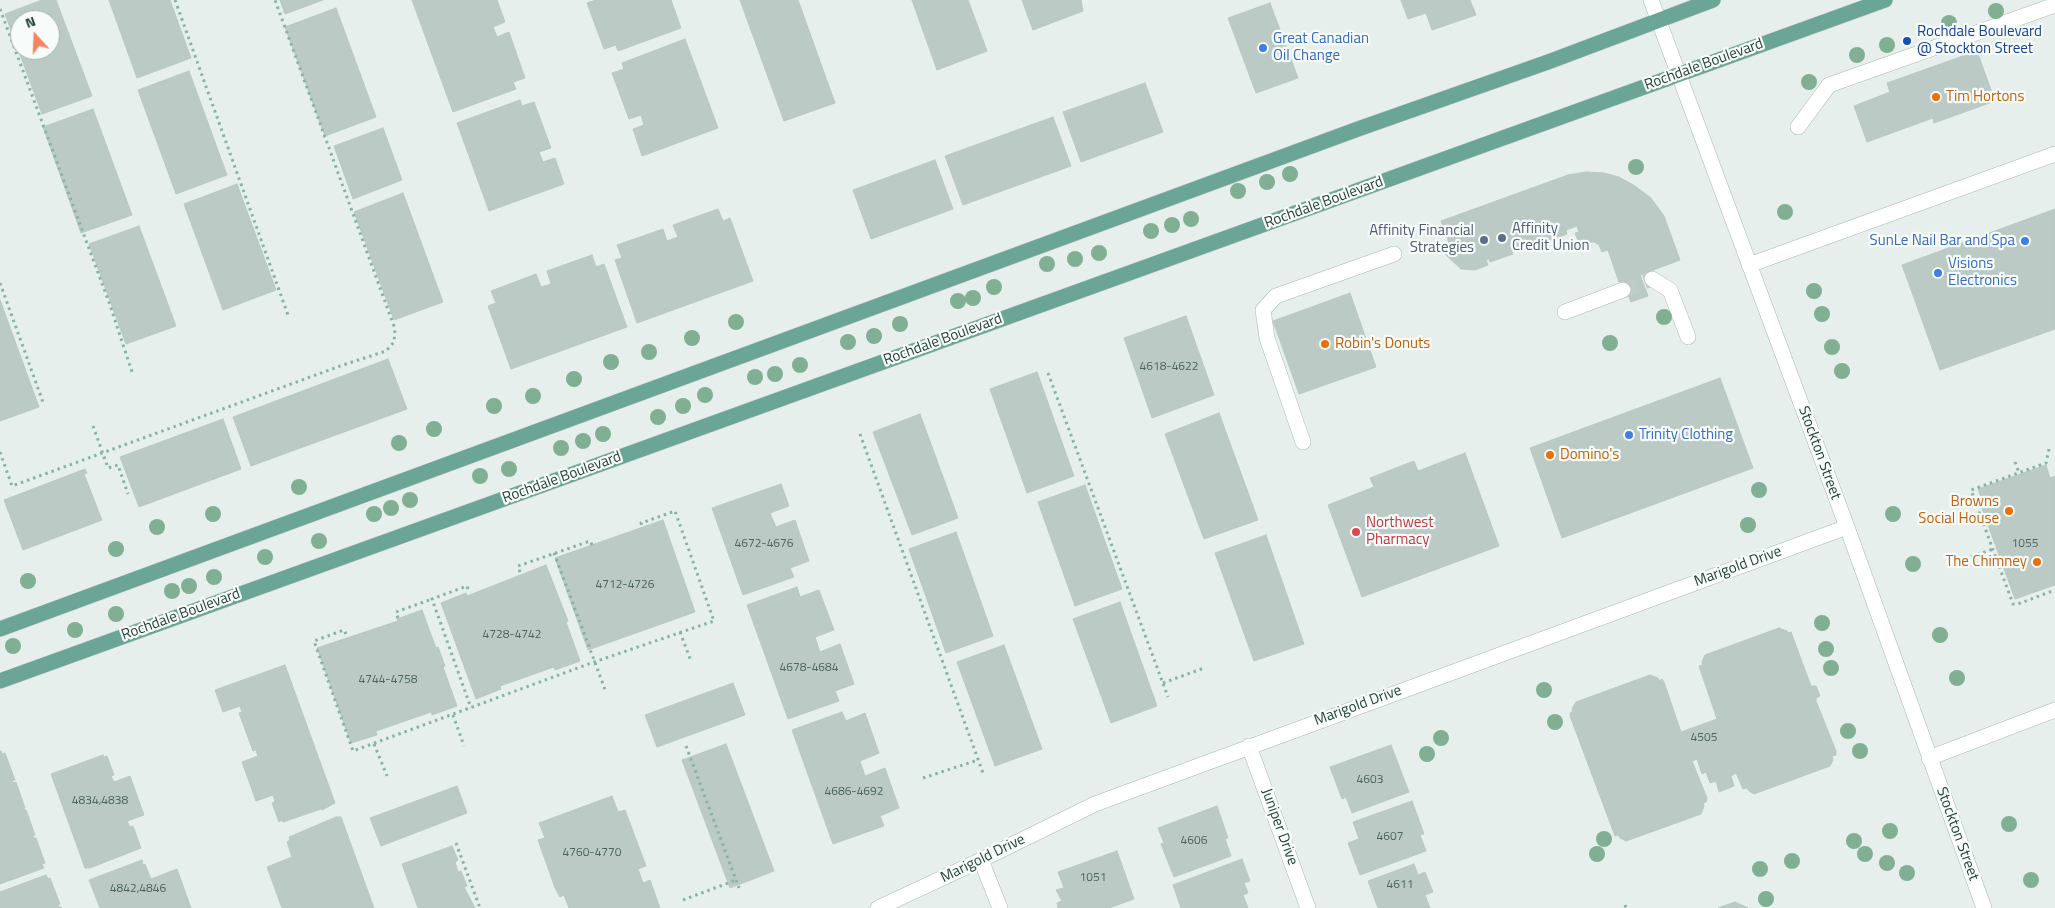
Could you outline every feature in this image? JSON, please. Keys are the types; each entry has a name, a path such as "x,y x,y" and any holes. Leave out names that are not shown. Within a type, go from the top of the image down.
{"main road":[{"path":"0,629 1713,0"},
{"name":"Rochdale Boulevard","path":"0,681 1885,0"}],"street":[{"name":"Stockton Street","path":"1651,0 1847,527 1984,908"},
{"path":"1798,127 1829,85 2055,4"},
{"path":"1749,265 2055,154"},
{"path":"1303,442 1267,338 1263,310 1276,296 1394,254"},
{"path":"1652,279 1670,290 1688,337"},
{"path":"1565,312 1623,290"},
{"name":"Marigold Drive","path":"878,908 1095,804 1847,527"},
{"path":"1929,758 2055,710"},
{"name":"Juniper Drive","path":"1249,746 1308,908"},
{"path":"981,860 1000,908"}],"path":[{"path":"174,0 288,315"},
{"path":"0,452 12,486 343,364 386,351 394,342 396,330 275,0"},
{"path":"0,8 110,305 132,372"},
{"path":"0,283 44,405"},
{"path":"1048,373 1168,697"},
{"path":"93,426 108,468 118,464 128,494"},
{"path":"860,434 983,773"},
{"path":"2049,449 2046,463 1971,490 2013,604 2018,604 2055,590"},
{"path":"2015,462 2019,473"},
{"path":"346,634 344,630 314,641 353,751 714,620 675,511 641,523 643,528"},
{"path":"520,572 518,566 590,541 592,545"},
{"path":"1971,557 1993,549"},
{"path":"554,554 606,692"},
{"path":"398,618 396,612 467,586 468,589"},
{"path":"432,598 471,708"},
{"path":"680,632 691,661"},
{"path":"1163,683 1204,668"},
{"path":"453,715 464,746"},
{"path":"374,744 387,776"},
{"path":"686,746 739,888"},
{"path":"923,778 978,760"},
{"path":"456,843 480,908"},
{"path":"683,900 736,880"}],"building":[{"path":"42,0 56,0 60,10 16,10"},
{"path":"109,0 170,0 191,58 137,78"},
{"path":"280,0 323,0 285,14"},
{"path":"412,0 497,0 505,22 493,27 497,37 509,32 525,78 513,82 516,89 453,112"},
{"path":"596,0 671,0 681,28 618,51 616,45 604,49 587,3"},
{"path":"740,0 798,0 835,103 784,121"},
{"path":"912,0 968,0 987,51 937,70"},
{"path":"1022,0 1081,0 1083,11 1033,30"},
{"path":"1401,0 1470,0 1476,15 1432,30 1426,13 1408,19"},
{"name":"Great Canadian Oil Change","path":"1270,3 1298,78 1256,93 1228,18"},
{"path":"336,8 376,117 325,136 285,27"},
{"path":"60,11 92,96 42,114 22,60 60,60"},
{"path":"10,12 10,28 5,14"},
{"path":"685,39 718,128 642,156 633,129 644,125 641,115 629,119 612,73 624,69 622,63"},
{"name":"Tim Hortons","path":"1977,51 1995,101 1934,123 1933,118 1867,142 1854,106 1890,92 1887,83"},
{"path":"189,71 227,175 176,194 138,90"},
{"path":"1145,83 1163,132 1081,162 1063,112"},
{"path":"520,100 522,106 534,102 551,148 539,152 543,162 555,158 564,184 489,211 457,123"},
{"path":"93,109 132,215 81,233 43,127"},
{"path":"1053,117 1071,166 963,205 945,156"},
{"path":"383,128 402,180 353,199 334,146"},
{"path":"935,160 953,209 871,239 853,190"},
{"name":"Affinity Credit Union","path":"1586,172 1604,173 1619,177 1635,186 1651,198 1664,216 1680,260 1640,275 1648,296 1631,302 1623,281 1619,282 1608,250 1602,252 1599,245 1594,242 1579,243 1575,233 1579,232 1577,226 1566,230 1567,234 1538,245 1536,241 1511,250 1513,254 1490,262 1489,259 1486,260 1488,265 1475,270 1461,269 1446,255 1445,251 1451,248 1441,221 1568,175"},
{"path":"237,184 276,290 223,310 184,204"},
{"path":"403,193 443,302 394,320 354,212"},
{"path":"718,209 723,221 730,218 753,281 637,323 615,260 622,258 617,245 663,229 667,241 678,237 673,225"},
{"path":"2055,209 2055,329 1940,370 1902,265"},
{"path":"139,226 176,326 126,344 89,244"},
{"path":"592,255 596,267 604,264 627,327 511,369 488,306 496,303 491,291 536,274 541,287 551,284 547,271"},
{"name":"Robin's Donuts","path":"1350,293 1376,367 1299,394 1273,321"},
{"path":"0,300 39,407 0,421"},
{"path":"1186,316 1214,395 1152,418 1124,338"},
{"path":"388,359 407,409 251,466 233,417"},
{"path":"1037,372 1074,476 1027,493 990,389"},
{"path":"1720,378 1753,468 1562,538 1530,448"},
{"path":"1219,413 1258,520 1204,539 1165,434"},
{"path":"920,414 958,518 912,535 873,432"},
{"path":"223,419 241,469 139,507 120,457"},
{"path":"1465,453 1499,546 1362,597 1328,505 1374,487 1370,478 1414,461 1418,471"},
{"path":"2046,465 2050,478 2055,476 2055,585 2015,599 1980,503 1983,502 1978,489"},
{"path":"85,469 87,473 84,474 102,520 23,550 4,500"},
{"path":"781,484 789,506 770,513 776,527 795,520 809,561 790,568 794,577 743,595 712,508"},
{"path":"1085,485 1122,589 1075,606 1038,502"},
{"path":"663,520 695,612 588,650 555,558"},
{"path":"956,532 993,636 946,653 909,549"},
{"path":"1266,535 1304,644 1254,661 1215,553"},
{"path":"546,565 568,621 566,622 580,661 555,670 554,667 500,686 501,689 476,699 441,603 466,593 467,596"},
{"path":"797,587 800,597 819,590 834,630 815,637 820,652 840,644 854,684 835,691 839,701 788,719 747,605"},
{"path":"1120,602 1157,706 1111,723 1073,619"},
{"path":"422,610 445,666 443,667 457,706 432,715 431,712 376,731 377,735 351,743 317,648 398,621 397,619"},
{"path":"1779,628 1788,633 1791,632 1811,686 1816,686 1820,696 1816,698 1816,701 1836,751 1836,755 1832,756 1833,760 1830,766 1754,794 1747,788 1743,789 1736,773 1731,776 1734,786 1719,792 1716,781 1710,783 1706,772 1702,774 1697,759 1692,761 1707,798 1706,802 1703,803 1704,806 1701,814 1626,841 1618,835 1615,836 1570,716 1576,702 1650,675 1658,678 1659,681 1662,679 1664,682 1681,732 1717,719 1699,666 1703,665 1702,662 1705,655"},
{"path":"1004,645 1042,749 995,766 957,662"},
{"path":"285,665 335,803 322,810 279,822 272,803 275,802 273,795 256,801 242,762 258,756 256,750 253,751 239,713 242,712 240,706 223,712 215,690"},
{"path":"733,683 745,715 657,747 645,715"},
{"path":"842,712 846,721 865,713 879,753 860,761 865,776 885,768 899,808 880,816 884,826 833,844 792,730"},
{"path":"726,744 774,871 730,888 682,760"},
{"path":"1391,745 1409,792 1352,813 1346,797 1342,799 1330,767"},
{"path":"0,752 2,754 5,753 15,780 12,781 13,783 16,782 25,808 22,809 26,810 35,835 33,838 36,838 45,863 42,864 44,868 0,884"},
{"path":"103,755 104,757 107,756 114,775 111,776 114,782 130,776 144,815 127,821 130,827 133,826 141,848 90,868 85,868 51,774"},
{"path":"457,786 467,813 381,846 370,818"},
{"path":"612,796 618,812 625,810 646,866 638,869 643,883 650,880 660,908 569,908 564,895 560,897 555,888 538,840 545,838 539,823"},
{"path":"1412,801 1424,834 1420,835 1426,851 1360,875 1348,843 1359,839 1353,822"},
{"path":"1217,806 1228,838 1225,839 1231,856 1174,877 1161,844 1164,843 1158,828"},
{"path":"336,817 341,817 374,908 282,908 267,867 292,857 287,842 290,840 289,837"},
{"path":"452,846 458,860 455,862 458,872 461,871 467,886 464,887 475,908 418,908 402,864"},
{"path":"1117,851 1134,899 1109,908 1058,908 1057,903 1062,901 1056,890 1064,888 1058,872"},
{"path":"1242,859 1250,881 1244,883 1248,893 1243,895 1248,908 1181,908 1173,885"},
{"path":"142,860 151,879 177,869 191,908 100,908 89,880"},
{"path":"1414,864 1418,875 1425,872 1433,892 1425,895 1430,908 1378,908 1368,881"},
{"path":"46,875 48,879 50,878 60,904 57,905 62,908 0,908 0,892"},
{"path":"1735,902 1748,908 1718,908"}],"tunnel":[{"path":"1623,290 1652,279"}],"place":[{"name":"Rochdale Boulevard @ Stockton Street","path":"1907,41"},
{"name":"Great Canadian Oil Change","path":"1263,48"},
{"name":"Tim Hortons","path":"1936,97"},
{"name":"Affinity Credit Union","path":"1502,238"},
{"name":"Affinity Financial Strategies","path":"1484,240"},
{"name":"SunLe Nail Bar and Spa","path":"2025,241"},
{"name":"Visions Electronics","path":"1938,273"},
{"name":"Robin's Donuts","path":"1325,344"},
{"name":"Trinity Clothing","path":"1629,435"},
{"name":"Domino's","path":"1550,455"},
{"name":"Browns Social House","path":"2009,511"},
{"name":"Northwest Pharmacy","path":"1356,532"},
{"name":"The Chimney","path":"2037,562"}]}
